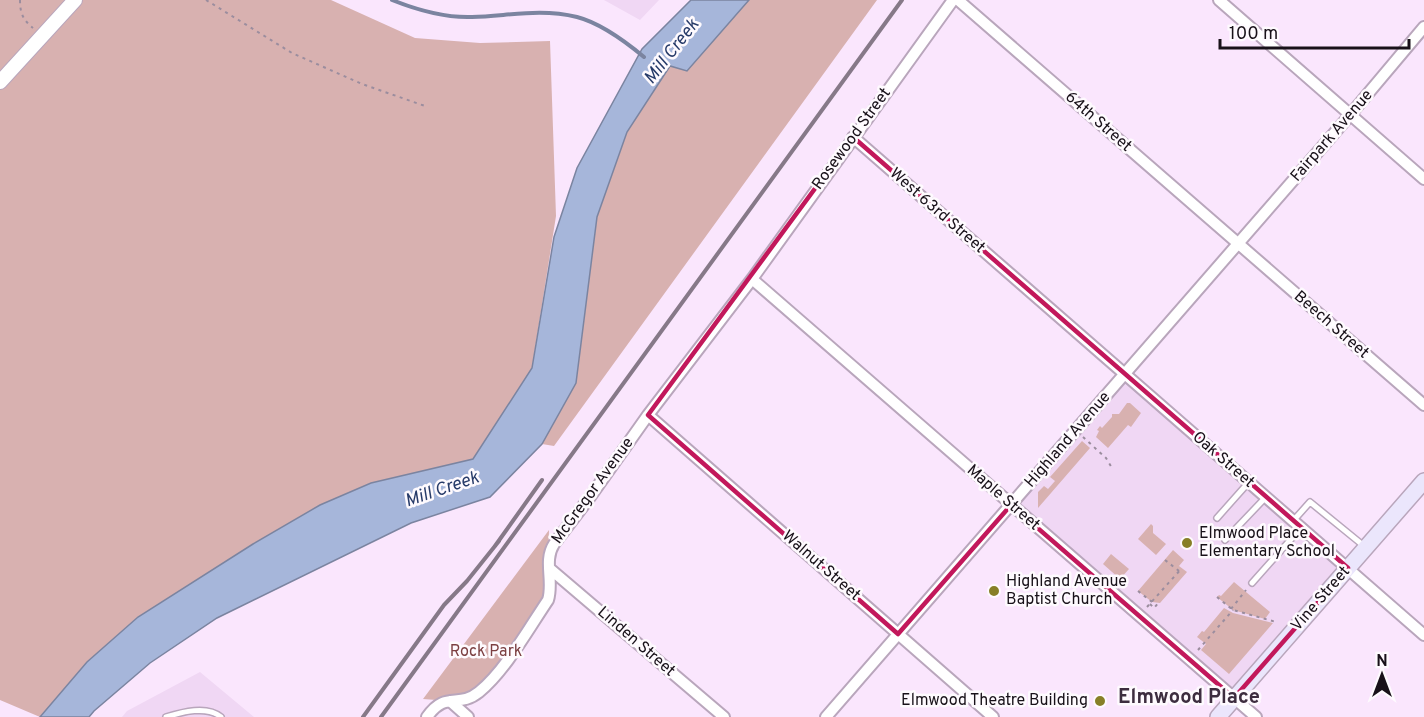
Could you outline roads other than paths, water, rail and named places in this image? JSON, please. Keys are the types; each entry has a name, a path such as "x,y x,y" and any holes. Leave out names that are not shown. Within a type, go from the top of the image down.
{"main road":[{"name":"Vine Street","path":"1218,717 1424,481"}],"street":[{"path":"0,82 75,0"},
{"name":"Rosewood Street","path":"752,279 953,0"},
{"name":"64th Street","path":"958,0 1238,244"},
{"path":"1219,0 1424,179"},
{"name":"Fairpark Avenue","path":"1238,244 1424,27"},
{"name":"West 63rd Street","path":"853,137 1022,285"},
{"name":"Highland Avenue","path":"826,717 1238,244"},
{"name":"Beech Street","path":"1238,244 1424,405"},
{"name":"McGregor Avenue","path":"427,717 441,702 462,700 477,694 497,673 548,600 551,591 549,552 554,544 648,415 752,279"},
{"name":"Maple Street","path":"752,279 1256,717"},
{"name":"Oak Street","path":"1022,285 1424,635"},
{"name":"Walnut Street","path":"648,415 993,717"},
{"name":"Linden Street","path":"549,568 724,717"},
{"path":"450,701 468,717"}],"lane":[{"path":"1217,518 1249,482"},
{"path":"1225,540 1266,497"},
{"path":"1252,583 1297,524 1310,502 1366,547"},
{"path":"166,717 189,710 217,714 221,717"}],"water":[{"name":"Mill Creek","path":"691,0 749,0 687,71 670,66 627,132 597,217 576,383 542,444 490,497 411,523 217,618 150,663 89,717 40,717 87,662 138,617 253,544 320,505 371,483 473,459 532,368 554,237 577,168 642,49"}],"waterway":[{"name":"Mill Creek","path":"392,0 441,15 472,17 550,13 577,17 604,28 644,57"}],"railway":[{"path":"381,717 902,0"},
{"path":"495,546 542,480"},
{"path":"363,717 444,605 467,581 499,541"}],"place":[{"name":"Elmwood Place Elementary School","path":"1187,543"},
{"name":"Highland Avenue Baptist Church","path":"994,591"},
{"name":"Elmwood Theatre Building","path":"1100,701"}],"district":[{"name":"Elmwood Place","path":"1189,698"}],"park label":[{"name":"Rock Park","path":"486,652"}]}
